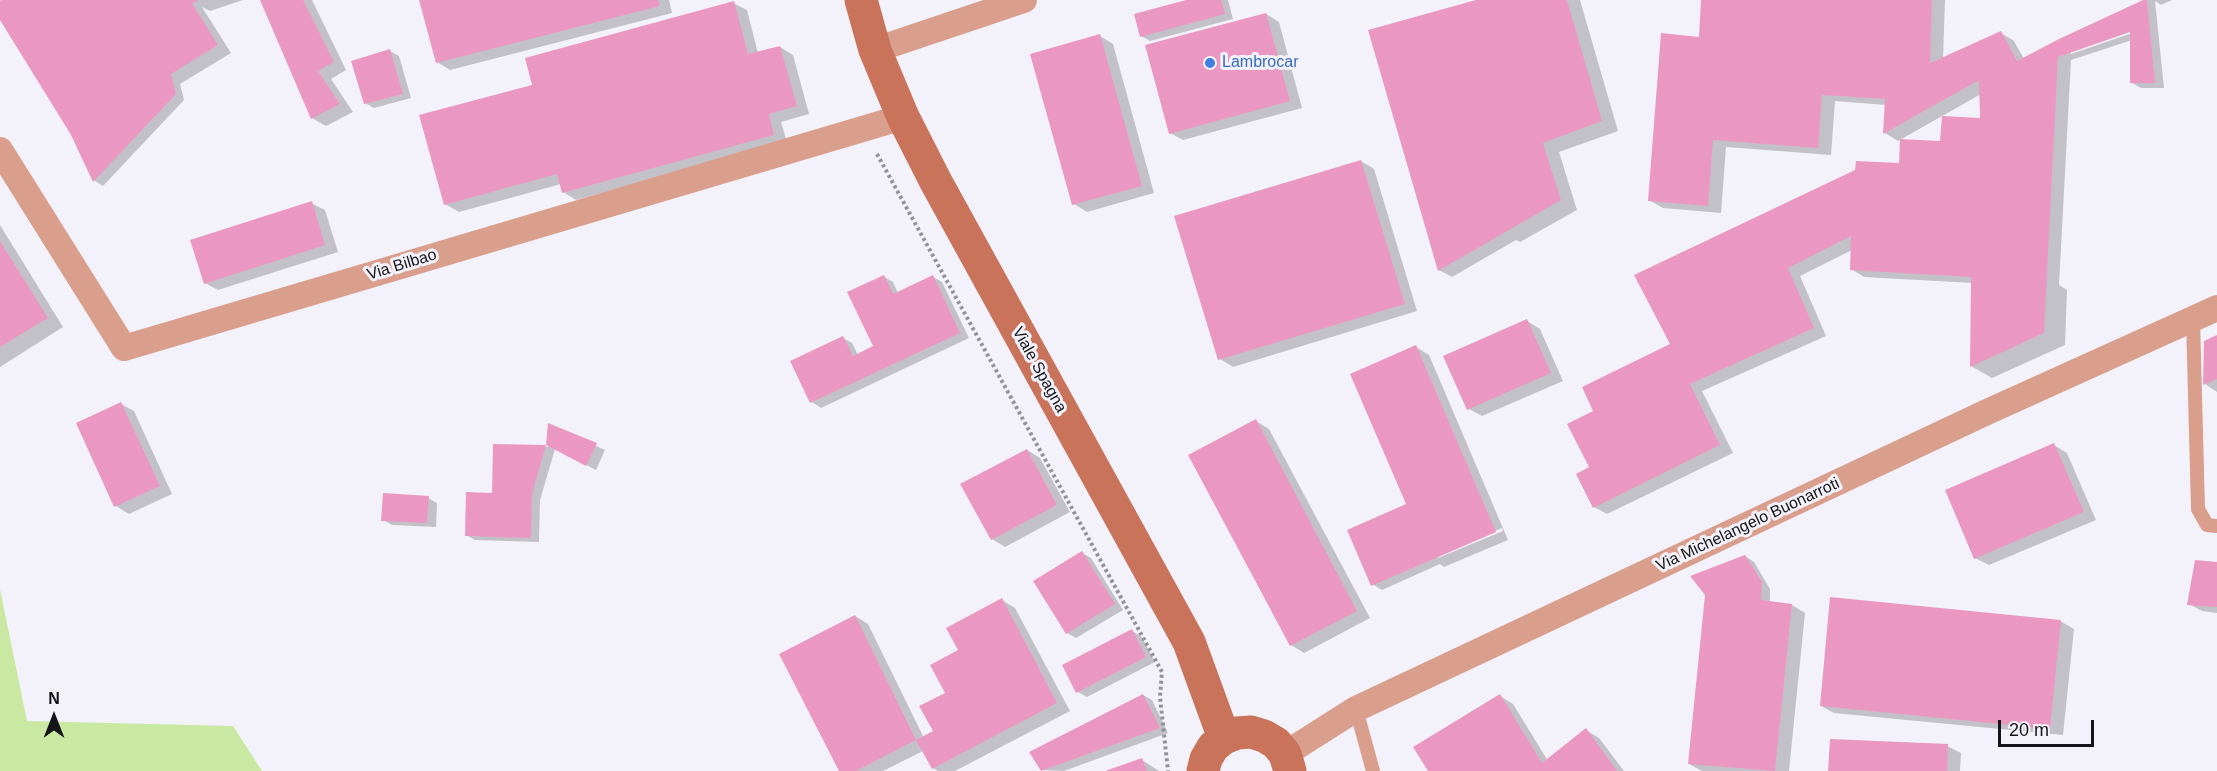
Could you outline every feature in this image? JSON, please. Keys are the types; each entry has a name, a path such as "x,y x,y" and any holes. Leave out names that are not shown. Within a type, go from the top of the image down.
{"street":[{"name":"Viale Spagna","path":"861,0 875,50 903,117 936,183 1189,642 1224,738"},
{"path":"875,50 1024,0"},
{"name":"Via Bilbao","path":"0,150 124,348 903,117"},
{"name":"Via Michelangelo Buonarroti","path":"1287,762 1356,709 1977,417 2217,308"},
{"path":"1203,771 1206,759 1213,747 1224,738 1237,733 1251,732 1264,736 1276,743 1287,762"}],"lane":[{"path":"2193,319 2198,509 2207,525 2217,526"},
{"path":"1356,709 1373,771"}],"path":[{"path":"859,129 880,159 1162,672 1160,697 1168,771"}],"green space":[{"path":"0,589 27,721 233,726 262,771 0,771"}],"building":[{"path":"199,0 192,3 218,45 171,74 176,94 93,182 71,135 0,20 0,1"},
{"path":"260,0 303,0 334,62 318,71 340,104 311,119"},
{"path":"419,0 658,0 660,6 436,63"},
{"path":"1186,0 1221,0 1225,14 1140,37 1134,14"},
{"path":"1476,0 1567,0 1602,121 1543,143 1561,200 1438,271 1368,30"},
{"path":"1701,0 1932,0 1930,63 2001,31 2017,61 2059,39 2147,0 2155,83 2130,83 2130,32 2058,57 2044,333 1970,367 1971,277 1850,270 1851,236 1788,268 1814,328 1690,384 1720,445 1593,508 1576,474 1589,467 1567,424 1593,411 1582,387 1670,344 1634,275 1855,170 1856,161 1899,163 1900,139 1940,141 1942,116 1980,118 1979,80 1883,134 1885,99 1822,95 1818,148 1713,140 1708,206 1648,201 1661,33 1699,37"},
{"path":"734,1 748,54 780,46 797,106 769,114 774,135 562,193 557,174 444,205 419,115 532,85 525,58"},
{"path":"1266,13 1290,101 1169,134 1145,45"},
{"path":"1100,34 1142,186 1072,205 1030,54"},
{"path":"390,49 403,94 364,104 351,61"},
{"path":"1361,160 1405,304 1218,360 1174,216"},
{"path":"312,201 325,245 204,284 190,240"},
{"path":"0,241 48,318 0,347"},
{"path":"884,275 893,294 933,275 960,333 810,403 790,361 843,336 853,356 873,346 847,292"},
{"path":"1527,319 1551,373 1467,410 1443,356"},
{"path":"2217,335 2217,379 2203,385 2204,341"},
{"path":"1416,345 1496,532 1371,586 1347,530 1406,504 1350,374"},
{"path":"121,402 160,486 114,507 76,423"},
{"path":"1256,419 1357,611 1290,646 1188,455"},
{"path":"548,423 597,443 586,466 546,445"},
{"path":"2054,443 2084,512 1974,559 1945,490"},
{"path":"493,444 546,445 532,494 531,538 465,536 466,492 492,493"},
{"path":"1027,449 1057,505 991,540 960,484"},
{"path":"383,493 429,496 427,523 381,521"},
{"path":"1082,551 1115,604 1066,634 1033,581"},
{"path":"1745,555 1762,582 1761,600 1792,604 1775,771 1688,764 1705,595 1690,576"},
{"path":"2195,560 2217,562 2217,607 2187,605"},
{"path":"1830,597 2061,620 2050,729 1820,706"},
{"path":"1002,598 1057,703 932,769 916,740 933,731 919,706 945,693 930,665 958,650 946,628"},
{"path":"855,615 916,740 856,771 839,771 779,654"},
{"path":"1132,629 1146,657 1076,693 1062,665"},
{"path":"1143,694 1160,728 1041,771 1029,752"},
{"path":"1500,694 1542,763 1586,728 1617,771 1428,771 1413,747"},
{"path":"1830,739 1948,744 1947,771 1828,771"},
{"path":"1142,758 1147,771 1105,771"}],"place":[{"name":"Lambrocar","path":"1210,63"}]}
